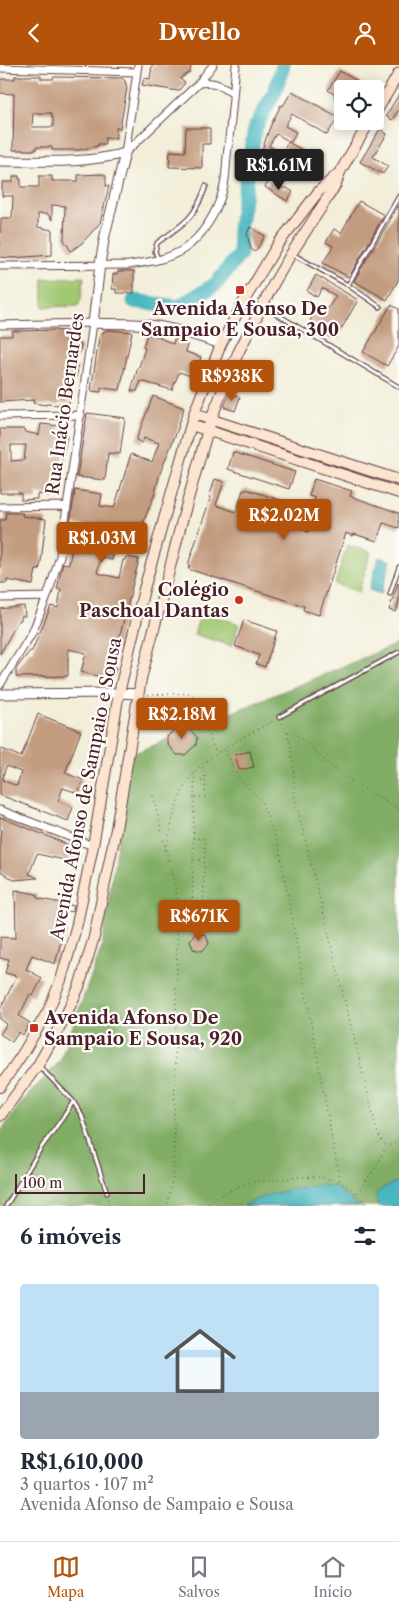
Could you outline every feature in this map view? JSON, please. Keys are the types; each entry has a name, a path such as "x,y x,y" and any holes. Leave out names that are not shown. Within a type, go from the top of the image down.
{"main road":[{"path":"384,99 399,73"},
{"name":"Avenida Afonso de Sampaio e Sousa","path":"0,1116 38,1065 64,1019 79,987 94,937 116,829 138,694 160,604 211,419 238,353 262,306 291,254 336,184 340,173 365,130"},
{"name":"Avenida Afonso de Sampaio e Sousa","path":"0,1087 48,1011 61,980 77,924 93,846 119,693 144,589 194,414 221,344 244,301 278,245 319,191 340,173"},
{"path":"278,245 291,254"},
{"path":"194,414 399,480"},
{"path":"191,425 399,493"}],"street":[{"path":"0,161 77,160 107,158 125,153 199,83 213,65"},
{"path":"0,266 129,265 159,260 183,249 193,242 215,213 223,189 236,65"},
{"path":"0,68 138,69 125,153"},
{"path":"199,83 218,84 233,93"},
{"name":"Rua Inácio Bernardes","path":"0,685 32,633 47,597 60,556 81,415 100,264 115,190 125,153"},
{"path":"0,325 136,324 159,326 199,336 221,344"},
{"path":"0,416 81,415"},
{"path":"0,507 67,506"},
{"path":"0,598 47,597"},
{"path":"0,694 138,694"},
{"path":"0,810 93,846"}],"lane":[{"path":"159,260 155,251 157,243 186,222 200,203 206,186"},
{"path":"348,285 399,196"},
{"path":"291,254 348,285 380,307"},
{"path":"262,306 399,387"},
{"path":"390,594 399,567"},
{"path":"279,717 399,652"},
{"path":"38,1065 73,1101 82,1116 107,1193"},
{"path":"6,1206 41,1148 73,1101"}],"path":[{"path":"138,694 188,693 196,698 202,706 205,725 216,753"},
{"path":"166,850 177,806 184,788 195,773 216,753 279,717 287,732 294,798 377,1131 381,1142 386,1145 393,1145 399,1140"},
{"path":"287,732 296,735 308,743 327,763 353,783 399,809"},
{"path":"224,749 240,779 261,801 279,846 340,1183"},
{"path":"194,797 206,797 205,774 202,766"},
{"path":"193,838 205,839 203,913 201,916 192,914 193,838 195,773"},
{"path":"195,781 205,781"},
{"path":"153,797 178,899 173,1177 167,1206"},
{"path":"193,860 204,860"},
{"path":"357,1194 376,1167 386,1145"},
{"path":"204,1206 247,1183 309,1176 327,1177 340,1183 357,1194 367,1206"},
{"path":"107,1193 109,1206"}],"green space":[{"path":"84,277 81,299 78,306 43,307 43,279"},
{"path":"347,545 371,552 359,592 335,584"},
{"path":"201,612 239,624 232,646 194,634"},
{"path":"399,643 399,1206 0,1206 0,1133 21,1103 60,1061 102,947 130,755"}],"water":[{"path":"379,557 391,561 381,594 369,590"},
{"path":"399,1181 399,1206 378,1206 376,1194 381,1189"},
{"path":"320,1185 335,1187 358,1206 243,1206 271,1195"}],"building":[{"path":"152,65 191,65 190,72 180,79 185,83 178,91 142,85 144,78 150,79"},
{"path":"340,71 356,80 334,80"},
{"path":"15,76 41,76 41,79 53,79 54,77 122,78 127,88 120,128 116,128 116,138 105,138 105,144 98,144 98,146 79,150 52,150 52,147 36,147 36,150 13,150 14,94 0,93 0,80 15,79","holes":["33,113 51,113 53,127 32,127"]},
{"path":"334,80 334,94 328,90"},
{"path":"292,91 334,115 334,124 327,135 292,114 285,126 296,132 291,142 276,134 269,146 282,153 288,142 313,156 303,174 277,159 273,164 261,159 261,153 270,127 281,105 283,106"},
{"path":"399,94 399,109 392,120 386,116"},
{"path":"186,128 210,128 210,144 202,144 202,168 169,167 170,151 185,152"},
{"path":"379,130 387,134 373,157 388,166 383,174 360,162"},
{"path":"103,174 106,176 106,186 109,186 100,223 82,243 71,251 64,240 65,206 52,205 52,220 48,214 38,214 38,227 52,230 52,255 0,257 1,218 12,218 13,196 2,196 2,182 13,182 13,176 19,176 21,187 39,187 39,176 52,176 52,181 78,181 78,175"},
{"path":"270,180 281,188 287,188 293,192 287,201 265,187"},
{"path":"359,201 384,215 349,277 323,263 333,246 326,242 334,229 341,233"},
{"path":"399,205 399,279 387,300 354,281"},
{"path":"250,227 265,236 255,252 251,249 247,234"},
{"path":"118,271 134,271 134,293 116,293 116,289 112,289 113,274 117,274"},
{"path":"316,275 358,300 336,338 333,336 331,338 324,334 322,337 315,332 317,330 314,328 317,324 310,320 316,312 323,316 336,296 322,288 317,297 307,291"},
{"path":"391,305 399,309 399,346 387,366 363,352"},
{"path":"55,330 76,333 75,344 81,345 80,353 73,352 71,366 78,367 76,378 69,377 67,394 70,394 69,403 46,405 33,403 34,400 0,402 0,336 12,336 12,331"},
{"path":"107,330 132,332 120,390 101,388 101,392 91,391 99,338"},
{"path":"147,334 161,337 173,344 174,339 187,344 186,352 201,357 194,377 179,372 172,390 141,381 137,391 131,391 145,348 143,347"},
{"path":"233,394 240,397 235,411 224,407 229,395 232,396"},
{"path":"153,396 184,408 179,426 160,473 154,496 135,542 118,536 112,560 101,557 97,573 119,578 123,560 126,557 139,559 112,667 116,668 114,675 110,674 109,679 81,672 86,653 68,649 68,676 16,677 16,669 32,651 51,606 58,608 61,589 57,589 63,563 69,564 73,544 97,547 97,545 104,545 108,531 97,529 97,527 70,524 75,490 102,494 100,506 114,508 131,454 152,462 159,443 144,438 142,443 136,440"},
{"path":"87,413 125,418 120,454 108,453 105,480 77,477"},
{"path":"41,424 60,426 59,434 67,436 60,470 57,469 56,482 53,482 52,494 50,493 50,496 37,494 37,499 21,500 21,493 0,493 0,429 24,429 25,432 39,435","holes":["11,445 26,445 24,460 11,461"]},
{"path":"233,452 295,472 289,489 228,469"},
{"path":"215,479 224,482 216,505 236,512 243,490 245,491 246,489 311,510 315,498 309,496 314,479 352,491 350,496 399,513 399,528 383,523 377,541 346,533 319,615 303,610 304,606 188,569","holes":["298,514 313,519 308,532 294,527"]},
{"path":"6,513 23,513 22,516 46,519 41,562 39,570 36,570 33,585 7,580 7,583 0,583 0,520 5,520"},
{"path":"398,583 399,601 396,612 389,610"},
{"path":"24,606 25,616 21,616 21,620 18,621 0,654 0,609"},
{"path":"244,620 277,631 265,667 256,664 259,655 235,646"},
{"path":"38,714 81,731 65,773 83,780 78,793 63,788 58,801 73,807 68,821 0,795 0,748 21,757","holes":["6,766 21,772 17,786 2,780"]},
{"path":"178,726 186,726 197,737 196,745 185,755 177,755 167,744 167,737"},
{"path":"250,751 254,767 239,770 235,755"},
{"path":"0,817 69,845 73,848 78,863 37,854 29,874 38,878 14,880 0,871 0,836 2,830 0,829"},
{"path":"15,890 37,894 37,898 74,906 72,912 62,910 59,924 65,926 55,964 32,955 26,969 42,978 33,996 30,994 19,1016 30,1023 23,1035 19,1032 12,1042 0,1034 7,1024 0,1019 0,1009 17,976 5,973 9,959 0,958 0,937 16,938"},
{"path":"196,933 206,935 209,944 202,951 193,949 190,940"}],"waterway":[{"path":"134,301 178,307 215,285 240,254 239,230 255,128 275,91 283,65"}],"place":[{"name":"Avenida Afonso De Sampaio E Sousa, 300","path":"240,290"},
{"name":"Colégio Paschoal Dantas","path":"239,600"},
{"name":"Avenida Afonso De Sampaio E Sousa, 920","path":"34,1028"}]}
